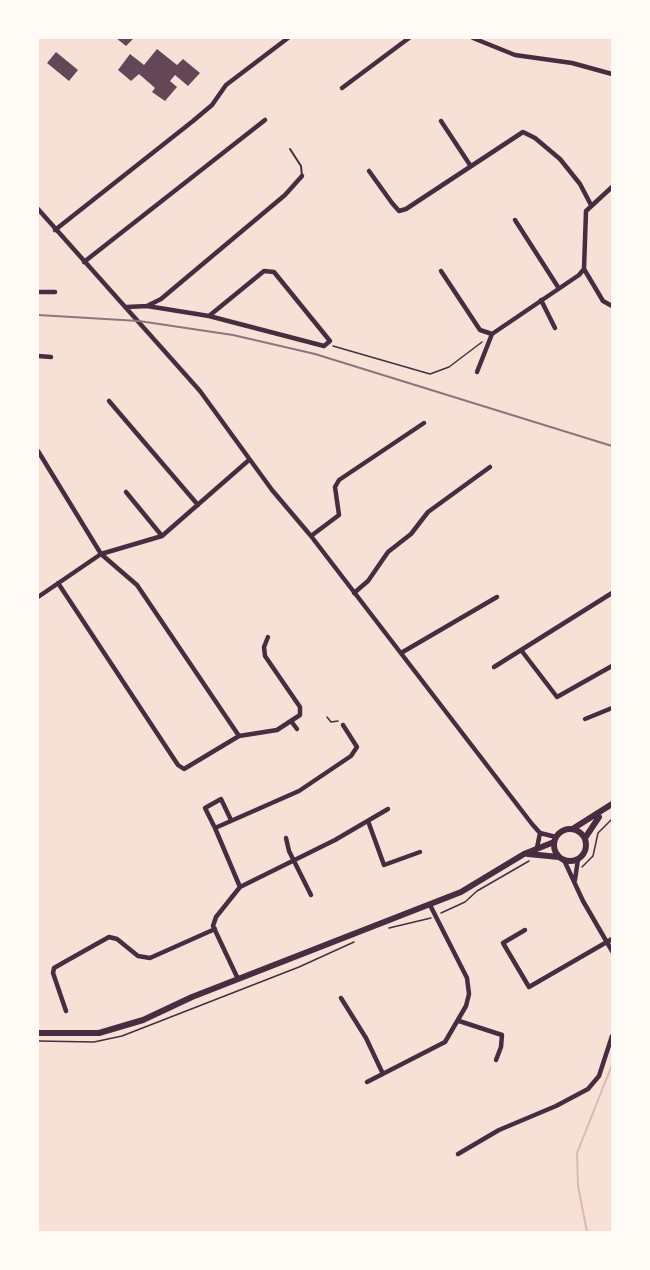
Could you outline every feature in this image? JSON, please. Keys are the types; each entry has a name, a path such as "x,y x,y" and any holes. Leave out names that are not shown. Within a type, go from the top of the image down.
{"main road":[{"path":"38,1033 99,1033 119,1028 461,892 524,854 555,840 563,830 573,829 612,804"},
{"path":"524,854 578,859 586,849 585,838 601,813"},
{"path":"573,829 585,838"},
{"path":"555,840 562,859"}],"street":[{"path":"55,230 193,121 212,105 226,85 288,38"},
{"path":"342,88 409,38"},
{"path":"473,38 515,54 572,63 612,74"},
{"path":"84,262 265,120"},
{"path":"441,121 470,165"},
{"path":"369,171 399,211 406,209 518,133 528,133 560,159 580,184 591,205"},
{"path":"147,306 161,299 222,248 290,190 302,176"},
{"path":"612,187 591,205 585,216 584,269 603,301 612,306"},
{"path":"38,209 200,391 249,459 540,832 555,840"},
{"path":"515,220 558,287"},
{"path":"477,372 492,334 558,287 579,275 584,269"},
{"path":"127,307 147,306 208,316 324,346 330,341 274,272 264,271 208,316"},
{"path":"441,271 480,330 492,334"},
{"path":"38,292 55,292"},
{"path":"541,300 555,328"},
{"path":"38,356 51,357"},
{"path":"109,401 198,505"},
{"path":"311,536 339,515 335,487 339,480 424,423"},
{"path":"38,451 102,554 137,585 239,736"},
{"path":"38,597 102,554 162,536 249,459"},
{"path":"354,593 368,581 388,552 411,534 428,512 490,467"},
{"path":"126,492 162,536"},
{"path":"58,583 178,765 184,769 190,768 239,736 277,730 300,715 300,707 265,657 264,647 268,637"},
{"path":"494,667 612,593"},
{"path":"401,653 497,597"},
{"path":"521,650 557,697 612,666"},
{"path":"585,719 612,708"},
{"path":"291,721 297,729"},
{"path":"214,828 299,791 351,756 357,747 343,725"},
{"path":"231,820 221,799 205,808 240,887"},
{"path":"238,979 214,929 216,917 240,887 295,861 388,809"},
{"path":"368,821 384,865 420,852"},
{"path":"537,848 540,832"},
{"path":"286,838 312,895"},
{"path":"562,859 575,880 583,901 611,941 612,951"},
{"path":"575,880 578,859"},
{"path":"367,1082 445,1042 459,1021 469,994 467,978 430,904"},
{"path":"66,1011 54,968 86,950 112,937 138,956 150,958 214,929"},
{"path":"525,930 503,943 529,987 611,941"},
{"path":"341,998 366,1038 382,1074"},
{"path":"459,1021 502,1035 501,1047 496,1060"},
{"path":"458,1154 504,1127 556,1106 588,1089 599,1076 612,1036"}],"lane":[{"path":"290,149 301,166 302,176"}],"path":[{"path":"327,344 430,374 449,367 492,334"},
{"path":"327,717 331,722 340,721 343,725"},
{"path":"578,868 591,860 598,833 612,819"},
{"path":"385,930 436,916 465,902 477,891 535,860"},
{"path":"145,1028 299,967 360,939"}],"building":[{"path":"116,38 134,38 126,46"},
{"path":"157,49 177,65 183,59 200,73 188,86 175,75 170,81 177,87 165,101 152,92 155,88 139,74 131,81 118,70 130,54 144,65"},
{"path":"56,52 78,70 69,81 47,63"}],"waterway":[{"path":"587,1232 578,1186 577,1153 612,1065"}],"railway":[{"path":"38,315 139,321 233,335 315,354 612,446"}]}
